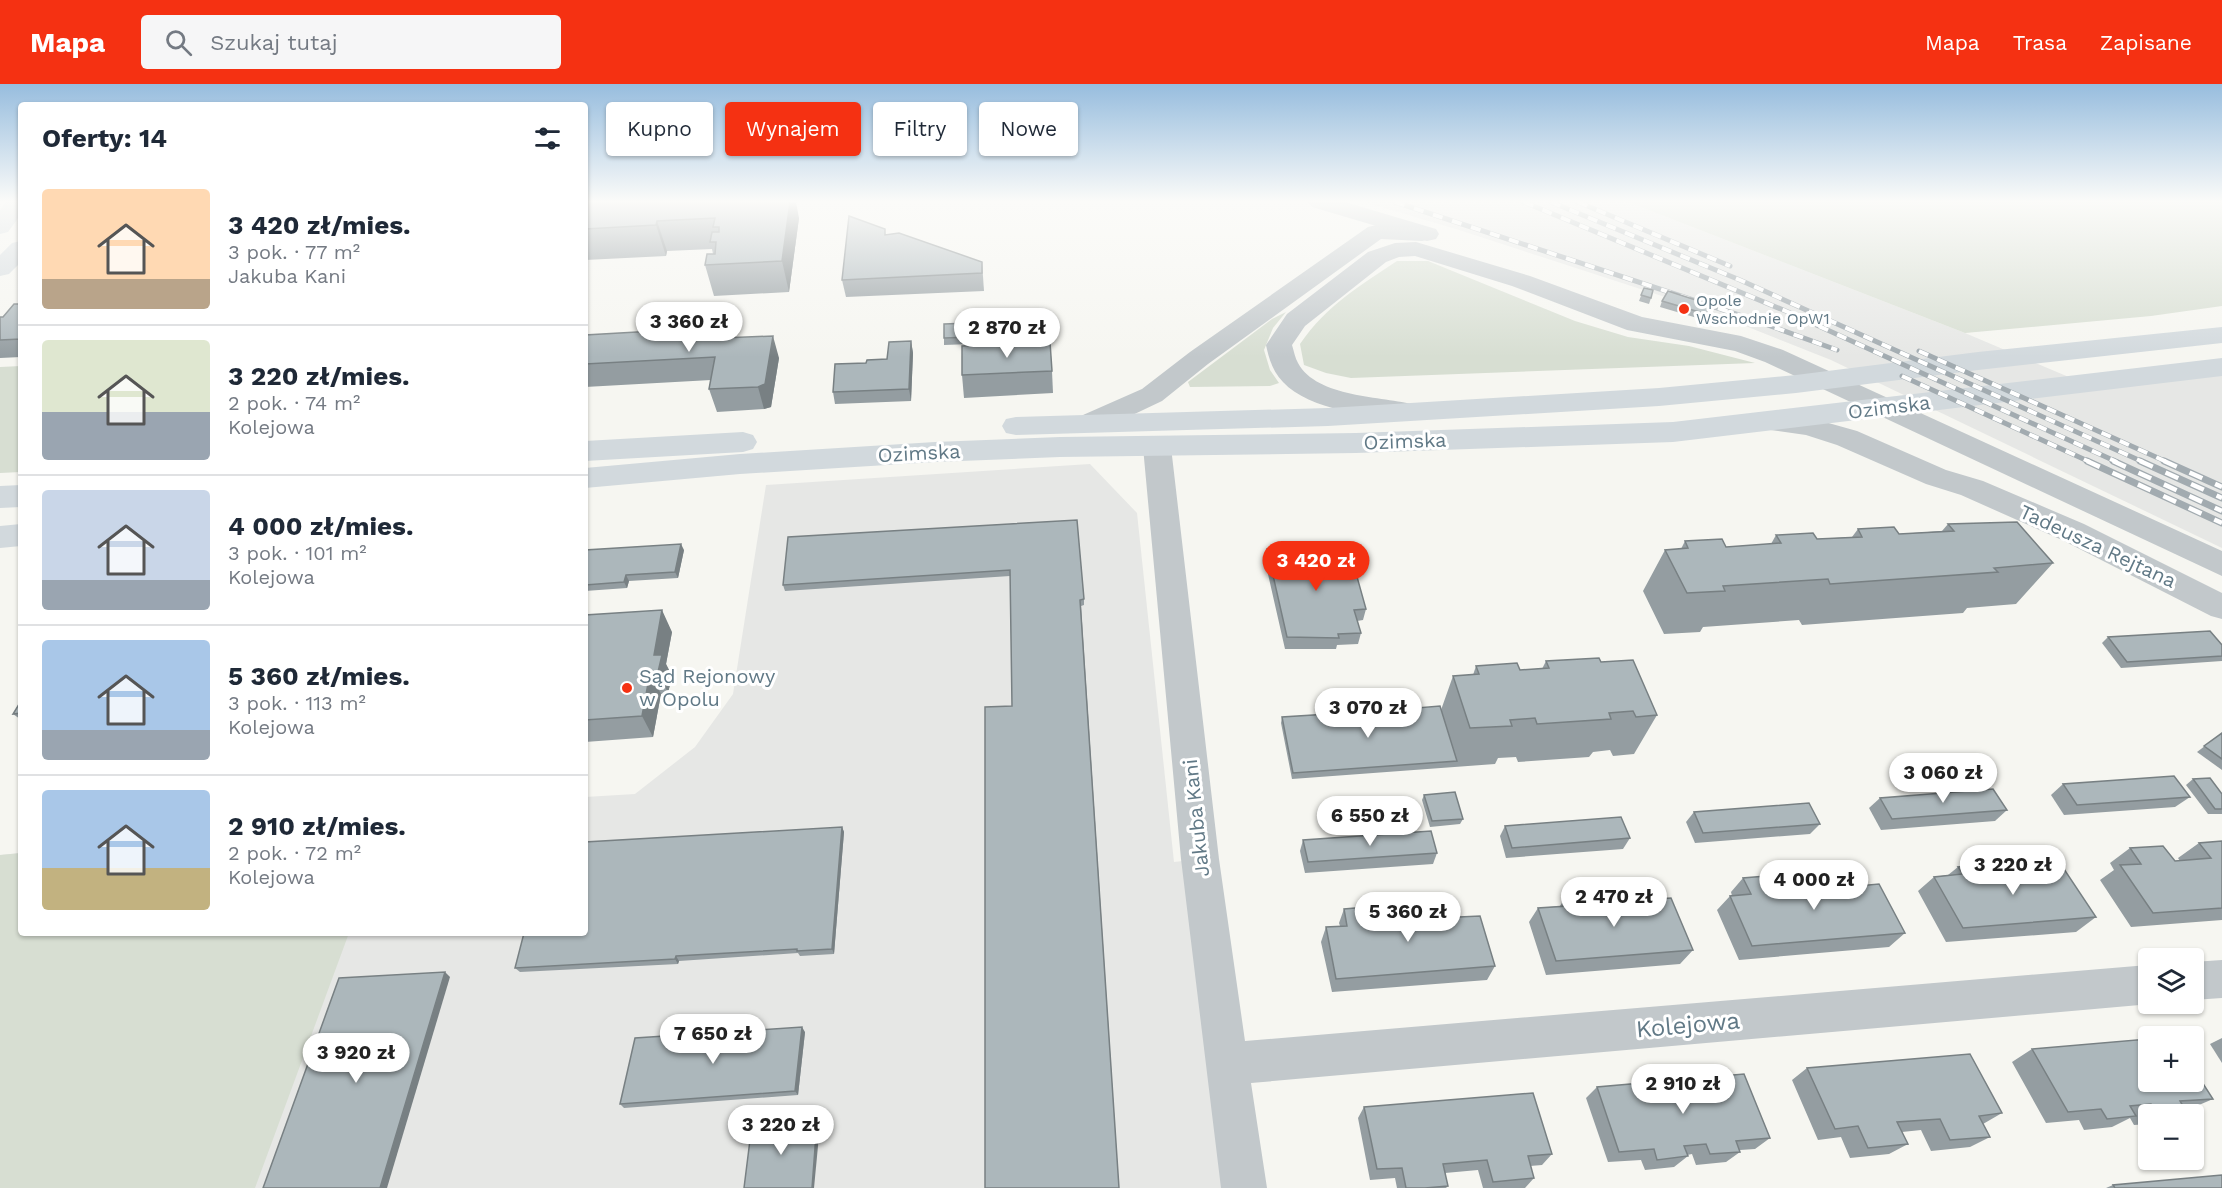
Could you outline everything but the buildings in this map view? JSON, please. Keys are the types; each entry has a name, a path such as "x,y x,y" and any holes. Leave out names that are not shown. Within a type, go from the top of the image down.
{"main road":[{"name":"Ozimska","path":"588,451 1093,422 1328,417 1659,397 1796,384 1978,361 2222,335"},
{"name":"Ozimska","path":"588,478 740,464 935,452 1673,432 1773,422 2222,367"},
{"path":"0,497 18,496"},
{"path":"0,537 18,535"}],"street":[{"path":"1093,422 1152,395 1199,358 1346,254"},
{"path":"1386,254 1377,257 1296,320 1279,345 1284,364 1305,387 1326,396 1406,412"},
{"path":"1451,254 1636,324 1741,344 1774,356 2222,564"},
{"name":"Tadeusza Rejtana","path":"1950,399 1940,404 1935,410 1935,441 1939,456 1972,488"},
{"name":"Tadeusza Rejtana","path":"1773,422 1807,426 1847,438 1936,477 1972,488 2127,558 2222,607"},
{"name":"Jakuba Kani","path":"1157,447 1199,847 1244,1188"},
{"path":"2204,980 2222,979"},
{"name":"Kolejowa","path":"1228,1064 2138,986"}],"shaded area":[{"path":"1531,254 1761,254 1965,333 2083,383 2222,367 2222,548 1831,360 1708,311"},
{"path":"1761,254 2222,254 2222,306 2151,316 1965,333"},
{"path":"1397,261 1428,261 1575,321 1628,337 1689,346 1755,363 1351,378 1326,373 1304,365 1300,344 1310,330 1332,307"},
{"path":"1286,312 1273,328 1264,350 1270,370 1279,383 1270,386 1190,387 1188,382 1272,319"},
{"path":"18,366 18,472 0,473 0,367"},
{"path":"1090,464 1137,513 1174,862 1200,859 1244,1188 0,1188 0,855 18,853 18,936 588,936 588,797 635,794 695,747 733,694 766,485"},
{"path":"18,853 18,936 348,936 255,1188 0,1188 0,855"}],"railway":[{"path":"1552,254 1751,319 1837,350"},
{"path":"1648,254 1788,312 2117,462"},
{"path":"1676,254 1740,280 2143,462"},
{"path":"1700,254 1730,266"},
{"path":"1919,351 2167,462"},
{"path":"1902,376 2090,462"},
{"path":"2087,461 2222,523"},
{"path":"2113,461 2222,511"},
{"path":"2140,461 2222,498"},
{"path":"2164,461 2222,487"}],"place":[{"name":"Opole Wschodnie OpW1","path":"1684,309"},
{"name":"Sąd Rejonowy w Opolu","path":"627,688"}]}
